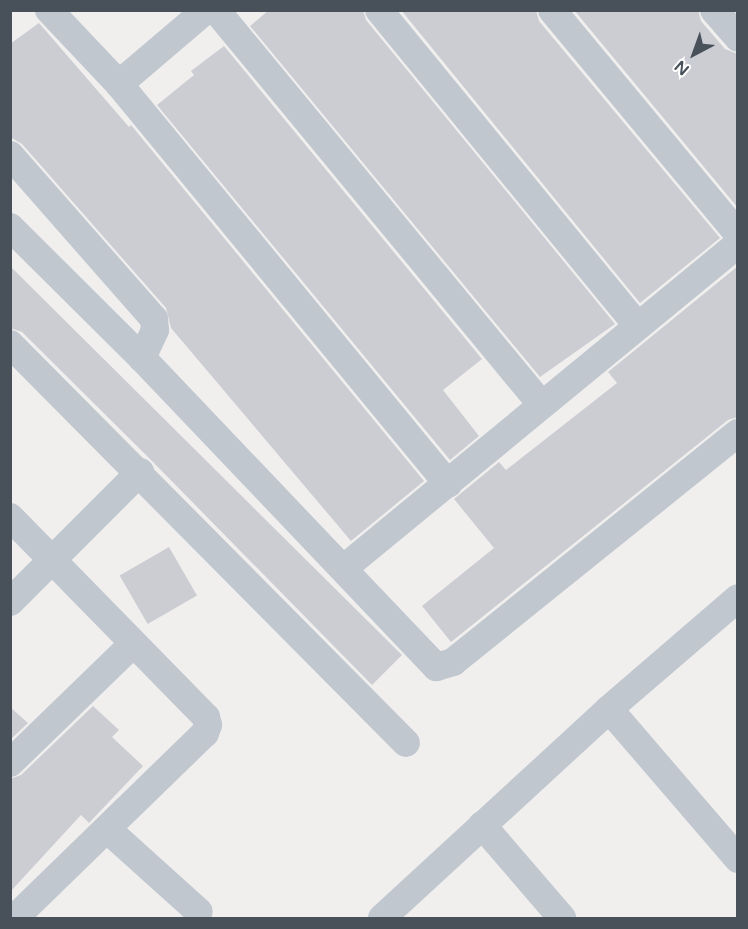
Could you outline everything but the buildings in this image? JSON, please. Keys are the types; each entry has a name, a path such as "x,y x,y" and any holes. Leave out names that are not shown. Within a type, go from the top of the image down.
{"street":[{"path":"49,10 119,84 448,484"},
{"path":"119,84 206,10"},
{"path":"216,10 541,404"},
{"path":"379,10 637,326"},
{"path":"552,10 738,234"},
{"path":"714,10 738,38"},
{"path":"10,155 154,319 154,330 142,358"},
{"path":"10,227 142,358 344,568 428,663 444,667 738,433"},
{"path":"344,568 738,244"},
{"path":"10,344 140,472 406,743"},
{"path":"10,602 140,472"},
{"path":"10,517 206,717 208,725 205,734 17,918"},
{"path":"382,918 609,709 738,597"},
{"path":"10,763 133,644"},
{"path":"609,709 738,859"},
{"path":"482,825 562,918"},
{"path":"108,830 199,912"}]}
